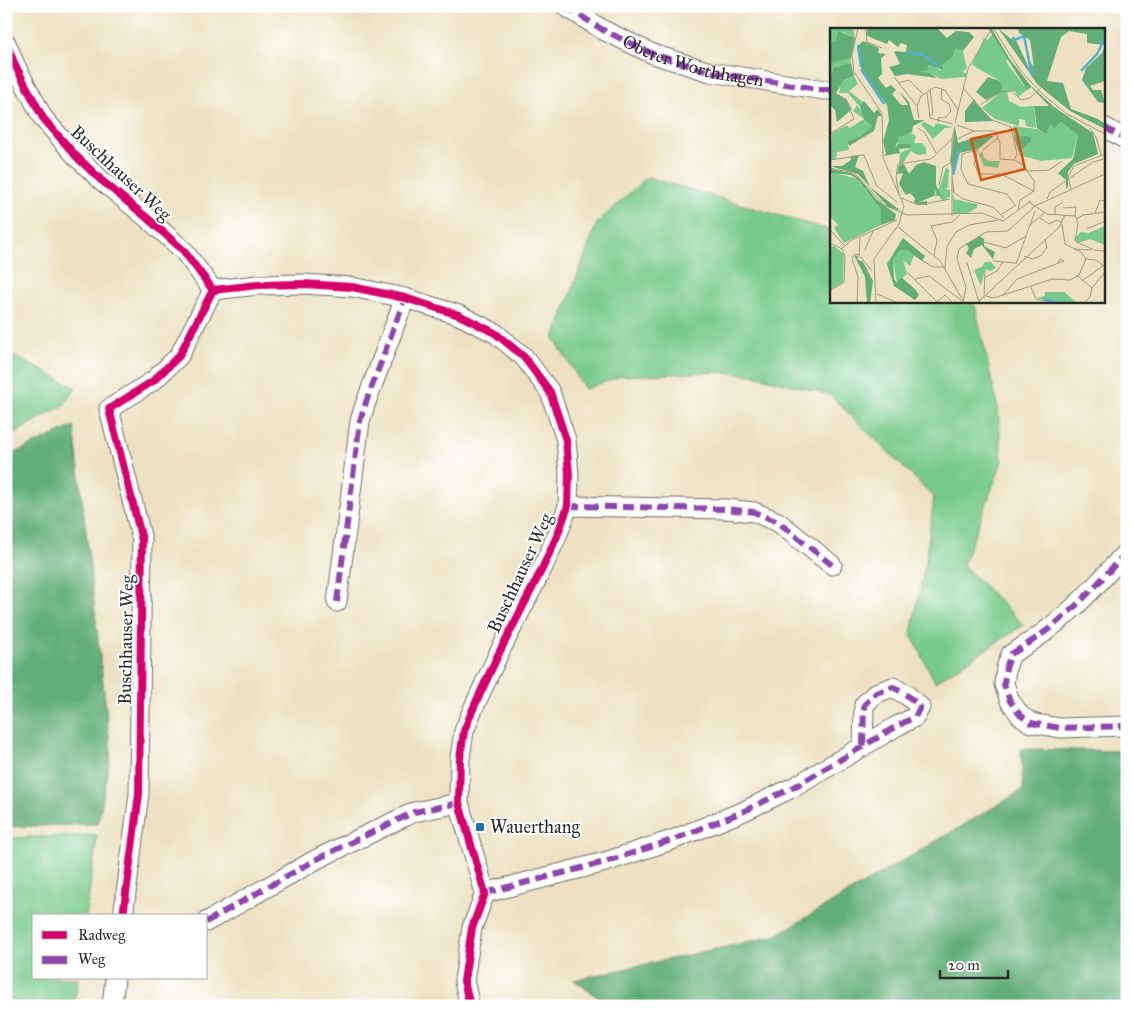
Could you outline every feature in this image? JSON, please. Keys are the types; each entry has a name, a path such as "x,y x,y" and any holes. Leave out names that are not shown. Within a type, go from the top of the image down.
{"street":[{"name":"Oberer Worthhagen","path":"565,6 603,30 653,54 710,72 830,90"},
{"name":"Buschhauser Weg","path":"6,43 15,65 43,118 76,156 95,174 184,250 213,290"},
{"path":"1106,127 1127,140"},
{"name":"Buschhauser Weg","path":"213,290 258,285 303,284 352,287 405,298 459,315 495,333 524,357 550,392 566,440 569,474 568,506 542,569 498,655 464,731 460,758 459,803 485,892"},
{"name":"Buschhauser Weg","path":"123,914 138,794 142,540 109,409 153,380 179,356 213,290"},
{"path":"336,602 360,421 405,298"},
{"name":"Buschhauser Weg","path":"568,506 726,509 754,512 778,522 832,566"},
{"path":"1127,551 1068,614 1033,642 1011,654 1006,668 1004,684 1010,701 1020,715 1031,723 1060,728 1127,726"},
{"path":"470,1006 464,981 472,928 485,892 606,862 672,840 742,812 796,786 863,747"},
{"path":"208,921 317,859 414,812 459,803"},
{"path":"112,1006 115,980"}],"green space":[{"path":"647,177 830,230 830,302 969,302 975,306 998,408 1002,462 963,565 1024,625 935,682 911,634 926,560 934,497 830,395 754,375 717,372 621,376 585,389 554,338 597,223"},
{"path":"6,352 76,388 64,405 6,438"},
{"path":"74,426 111,753 98,824 6,827 6,457"},
{"path":"1021,749 1127,751 1127,1006 609,1006 574,980 775,936 1023,790"},
{"path":"97,835 86,914 32,914 32,980 78,980 74,1006 6,1006 6,838"}],"marked path":[{"path":"565,6 603,30 653,54 710,72 830,90"},
{"path":"1106,128 1127,140"},
{"path":"337,602 360,421 405,298"},
{"path":"568,506 726,509 754,512 778,522 832,565"},
{"path":"1127,551 1074,608 1028,644 1011,654 1006,668 1004,684 1010,701 1020,715 1031,723 1060,728 1127,726"},
{"path":"485,893 605,862 672,840 742,812 796,786 915,717 920,707 908,696 893,687 876,693 864,705 863,747"},
{"path":"208,921 317,859 414,812 459,803"}],"cycle path":[{"path":"6,43 15,65 43,118 76,156 101,180 183,250 213,290"},
{"path":"213,290 258,285 303,284 352,287 405,298 459,315 495,333 524,357 550,392 566,440 569,474 568,506 542,569 473,709 464,731 460,758 459,803 485,893 472,928 464,981 470,1006"},
{"path":"123,914 139,794 142,540 109,409 153,381 179,356 213,290"}],"place":[{"name":"Wauerthang","path":"480,827"}]}
